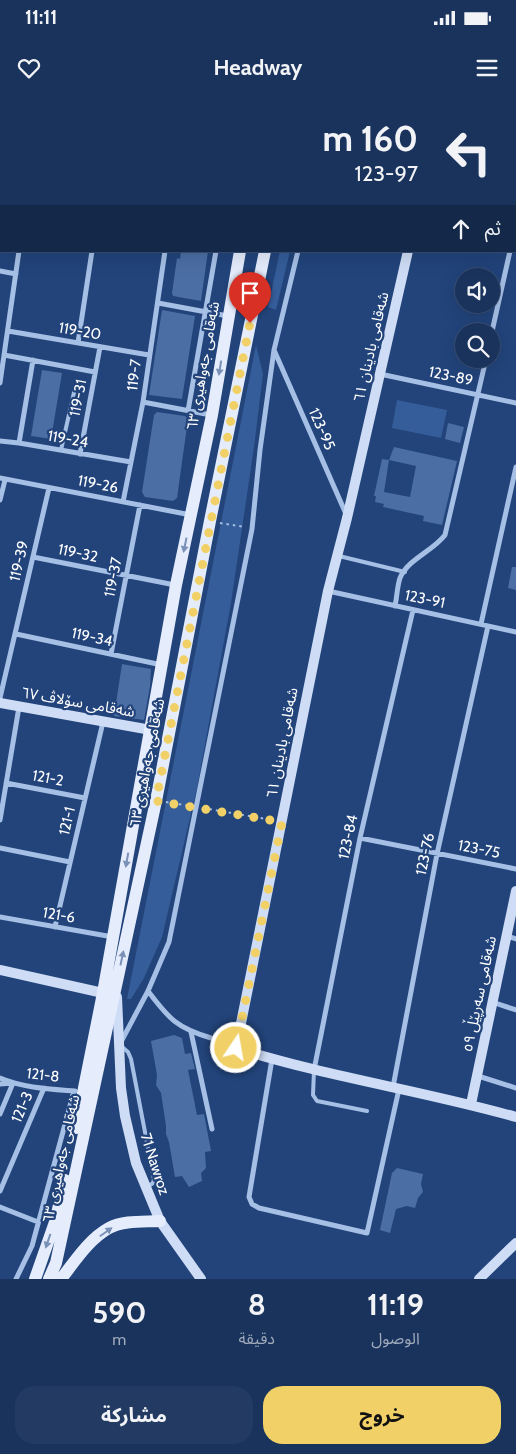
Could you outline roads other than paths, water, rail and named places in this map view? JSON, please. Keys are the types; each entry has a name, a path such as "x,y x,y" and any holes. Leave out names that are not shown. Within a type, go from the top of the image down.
{"main road":[{"name":"شەقامی جەواهیری ٦٣","path":"49,1279 56,1263 99,1037 103,993 176,585 212,415 240,252"},
{"name":"شەقامی جەواهیری ٦٣","path":"35,1279 55,1222 79,1091 116,983 156,801 264,252"},
{"path":"61,1279 87,1246 110,1228 128,1223 160,1222"}],"street":[{"path":"0,383 19,252"},
{"path":"78,343 92,252"},
{"name":"119-7","path":"123,502 143,402 165,252"},
{"path":"188,411 216,252"},
{"path":"119,1044 148,991 169,942 252,529 260,450 274,350 298,252"},
{"name":"شەقامی بادینان ٦١","path":"408,252 347,518 328,591 236,1048 314,1070 471,1104 516,1117"},
{"path":"494,323 510,252"},
{"path":"0,271 16,274"},
{"path":"158,303 228,316"},
{"name":"119-20","path":"8,331 149,356"},
{"name":"119-31","path":"80,454 100,347"},
{"name":"123-95","path":"274,350 347,518"},
{"path":"4,355 95,372"},
{"path":"19,443 33,360"},
{"path":"396,606 400,578 404,572 445,535 484,368"},
{"name":"123-89","path":"380,374 516,403"},
{"path":"143,402 212,415"},
{"name":"119-24","path":"0,441 131,462"},
{"path":"481,624 516,467"},
{"path":"0,500 3,479"},
{"name":"119-26","path":"3,479 192,515"},
{"name":"119-39","path":"0,698 49,488"},
{"name":"119-37","path":"111,654 140,505"},
{"name":"119-32","path":"33,557 176,585"},
{"name":"123-91","path":"328,591 516,632"},
{"name":"123-84","path":"314,1070 360,838 413,610"},
{"name":"123-76","path":"272,1059 248,1197 252,1204 277,1212 367,1233 396,1088 437,854 488,626"},
{"name":"119-34","path":"16,634 162,665"},
{"name":"شەقامی سۆلاڤ ٦٧","path":"0,703 151,730"},
{"path":"0,820 19,707"},
{"name":"121-1","path":"55,927 103,722"},
{"name":"121-2","path":"6,783 85,798"},
{"name":"123-75","path":"360,838 516,869"},
{"path":"0,848 70,862"},
{"name":"شەقامی سەرپێڵ ٥٩","path":"471,1104 492,1002 511,938 516,891"},
{"name":"121-6","path":"0,917 113,938"},
{"path":"0,970 103,993"},
{"name":"71 Nawroz","path":"116,983 121,1088 125,1116 136,1163 160,1222 201,1279"},
{"path":"148,991 161,1008 179,1026 211,1038"},
{"path":"492,1002 516,1010"},
{"path":"191,1032 212,1129"},
{"path":"478,1076 516,1088"},
{"name":"121-8","path":"0,1078 13,1083 79,1091"},
{"path":"0,1084 13,1083 0,1114"},
{"name":"121-3","path":"0,1191 44,1088"},
{"path":"16,1279 32,1246 79,1091"},
{"path":"0,1207 38,1222"},
{"path":"479,1279 516,1243"}],"lane":[{"path":"62,450 75,388"},
{"path":"337,556 404,572"},
{"path":"119,1044 128,1052 131,1059 154,1179 153,1183 145,1188"},
{"path":"314,1070 313,1095 317,1101 367,1111"}]}
